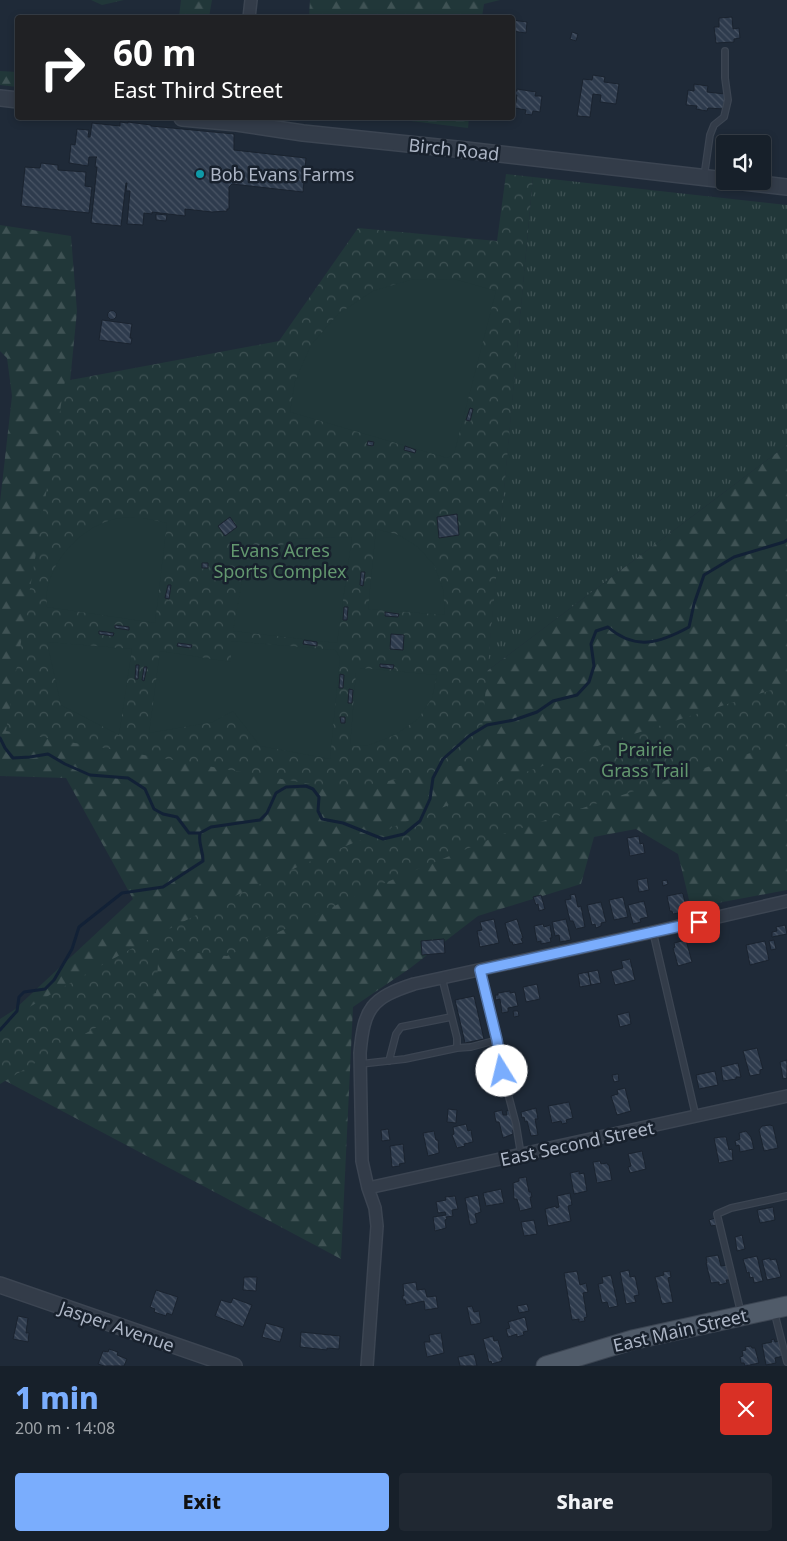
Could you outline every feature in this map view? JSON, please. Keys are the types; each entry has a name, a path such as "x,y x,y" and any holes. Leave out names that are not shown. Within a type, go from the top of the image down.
{"main road":[{"name":"East Main Street","path":"546,1366 632,1340 780,1307"}],"street":[{"path":"249,15 251,0"},
{"path":"0,98 15,100"},
{"name":"Birch Road","path":"237,120 304,133 716,179"},
{"path":"771,185 787,187"},
{"path":"367,1366 378,1226 362,1161 360,1064 361,1038 367,1015 372,1006 386,994 414,984 787,901"},
{"name":"East Second Street","path":"368,1188 787,1096"},
{"name":"Jasper Avenue","path":"0,1285 234,1366"}],"lane":[{"path":"704,178 710,135 714,125 724,117 728,100 725,78 725,51"},
{"path":"653,932 696,1117"},
{"path":"480,970 497,1040 502,1071 516,1124 521,1155"},
{"path":"442,978 457,1038 457,1048"},
{"path":"389,1061 396,1034 401,1027 451,1017"},
{"path":"360,1064 405,1059 457,1048 471,1047 497,1040"},
{"path":"742,1316 717,1214 731,1208 787,1196"},
{"path":"780,1307 787,1362"}],"green space":[{"path":"91,0 124,0 102,5"},
{"path":"181,0 212,0 209,15 179,15"},
{"path":"310,0 500,0 484,4 482,15 309,15"},
{"path":"0,71 15,72 15,87 0,85"},
{"path":"402,120 469,120 468,128"},
{"name":"Evans Acres Sports Complex","path":"506,174 533,177 479,762 345,790 6,731 65,381 279,341 358,228 497,241"},
{"path":"533,177 787,205 787,445 487,671"},
{"path":"0,225 71,236 77,311 37,718 478,762 487,671 787,445 787,890 691,908 678,854 636,829 594,837 581,884 478,916 409,969 353,1007 341,1259 0,1078 0,1019 14,1010 133,899 66,778 0,776 0,502 12,396 7,358 0,351"},
{"path":"454,279 496,291 454,454 447,458 290,412 295,381 311,345 338,314 373,291 410,280"},
{"path":"118,518 143,518 167,523 155,623 47,607 50,578 62,555 71,545 91,529 103,523"},
{"path":"376,529 399,535 418,547 434,565 443,589 445,615 368,609"},
{"path":"352,537 337,643 233,631 243,576 267,552 295,539"},
{"path":"231,641 335,650 340,657 330,759 260,746 233,711 213,722 149,733 160,651 231,662"},
{"path":"47,642 132,649 119,735 61,705"},
{"path":"361,668 437,675 432,698 418,719 395,735 369,745 350,746 356,673"},
{"name":"Prairie Grass Trail","path":"787,685 787,741 500,835 375,887 227,956 159,949 156,993 0,1084 0,1025 73,981 186,920 322,856 467,798 468,793 606,743"}],"building":[{"path":"732,17 733,29 739,28 740,38 734,39 734,42 716,43 714,27 719,27 719,18"},
{"path":"515,20 527,22 526,33 515,31"},
{"path":"572,32 578,34 576,41 570,39"},
{"path":"593,75 605,77 604,82 619,84 616,104 600,102 601,95 593,94 590,117 577,116 583,79 592,80"},
{"path":"694,84 708,86 707,92 725,94 724,109 708,108 707,111 696,109 697,106 686,105 688,90 694,91"},
{"path":"517,89 536,92 535,96 542,96 540,112 533,111 532,115 525,114 526,110 515,108 517,95 515,95 515,91"},
{"name":"Bob Evans Farms","path":"120,122 234,134 234,150 306,158 303,192 232,184 229,187 229,209 227,211 212,212 185,209 185,216 152,212 152,214 144,213 143,225 127,224 130,191 126,191 126,183 121,226 91,223 97,157 89,157 88,166 69,163 71,144 75,145 77,129 89,130 88,137 90,137 92,123 120,126"},
{"path":"41,163 58,165 58,170 86,172 85,186 92,187 89,213 21,206 25,167 40,168"},
{"path":"156,214 167,215 166,221 156,220"},
{"path":"112,310 117,315 112,320 107,315"},
{"path":"102,320 132,324 131,344 99,340"},
{"path":"470,408 473,409 470,421 466,420"},
{"path":"368,441 374,442 373,446 367,445"},
{"path":"405,446 416,450 415,453 404,450"},
{"path":"457,514 459,535 439,538 437,517"},
{"path":"230,517 237,527 225,536 218,526"},
{"path":"202,563 208,563 208,568 202,568"},
{"path":"361,572 365,572 363,586 360,585"},
{"path":"168,585 171,585 169,599 165,598"},
{"path":"344,607 348,607 347,620 343,620"},
{"path":"385,612 399,614 398,617 385,616"},
{"path":"115,625 129,627 129,630 115,628"},
{"path":"99,631 114,633 113,636 99,634"},
{"path":"391,634 404,635 403,650 390,649"},
{"path":"304,640 317,642 317,646 303,644"},
{"path":"178,643 192,645 191,648 177,646"},
{"path":"380,664 394,665 393,669 380,667"},
{"path":"136,665 139,665 138,679 135,679"},
{"path":"144,667 147,667 144,681 142,680"},
{"path":"340,674 344,675 343,688 339,688"},
{"path":"349,689 353,690 352,703 348,703"},
{"path":"340,717 345,717 345,723 341,723"},
{"path":"639,836 640,844 643,843 645,853 630,856 627,838"},
{"path":"647,878 649,890 639,892 637,880"},
{"path":"667,880 668,884 663,886 662,881"},
{"path":"682,893 685,902 684,912 673,914 670,911 667,896"},
{"path":"575,894 578,907 581,906 585,927 576,929 573,921 570,921 565,900 571,899 570,895"},
{"path":"541,895 545,909 539,911 538,904 536,905 533,897"},
{"path":"623,897 628,917 614,920 609,900"},
{"path":"644,901 648,917 640,919 641,922 633,924 628,905"},
{"path":"601,902 606,922 601,923 601,926 596,928 595,924 592,925 587,905"},
{"path":"494,919 499,943 480,947 477,931 482,930 480,922"},
{"path":"517,919 523,943 513,945 510,942 505,923"},
{"path":"566,919 571,940 560,942 559,935 555,936 552,922"},
{"path":"543,924 544,927 550,925 552,938 550,938 551,942 541,944 541,941 537,942 534,926"},
{"path":"785,925 787,934 772,937 772,932 777,931 776,927"},
{"path":"444,939 445,953 422,955 421,941"},
{"path":"686,940 692,962 678,966 673,948 675,947 674,943"},
{"path":"774,940 776,949 771,950 769,941"},
{"path":"765,941 769,960 750,965 746,945"},
{"path":"630,959 635,980 615,985 611,971 623,968 621,961"},
{"path":"598,970 601,983 591,985 588,972"},
{"path":"588,972 591,985 580,987 578,974"},
{"path":"537,984 540,999 526,1002 523,987"},
{"path":"510,991 510,993 515,992 518,1006 508,1008 508,1012 502,1013 500,999 496,1000 495,995"},
{"path":"474,996 484,1039 465,1043 455,1000"},
{"path":"513,1011 518,1011 519,1016 514,1017"},
{"path":"629,1012 631,1024 620,1027 617,1015"},
{"path":"757,1048 763,1069 760,1070 760,1074 750,1076 743,1051"},
{"path":"787,1060 787,1078 783,1079 780,1062"},
{"path":"738,1063 741,1077 723,1081 721,1067"},
{"path":"715,1071 718,1085 699,1089 696,1075"},
{"path":"618,1074 619,1081 614,1082 612,1075"},
{"path":"625,1088 631,1111 617,1115 611,1096 618,1094 617,1090"},
{"path":"569,1102 573,1118 566,1120 567,1123 562,1124 561,1121 552,1123 548,1106"},
{"path":"536,1108 538,1119 535,1119 538,1135 531,1136 527,1121 525,1122 524,1117 522,1118 521,1112"},
{"path":"448,1109 457,1110 456,1123 447,1122"},
{"path":"502,1110 503,1115 507,1115 506,1111 511,1110 515,1130 513,1130 513,1134 503,1138 494,1112"},
{"path":"466,1124 468,1131 471,1130 473,1142 457,1148 452,1135 454,1134 453,1127"},
{"path":"762,1126 773,1126 778,1148 764,1151 759,1130"},
{"path":"388,1129 390,1140 382,1141 381,1130"},
{"path":"434,1131 436,1140 438,1140 439,1153 428,1156 423,1133"},
{"path":"746,1131 751,1137 754,1149 740,1152 739,1145 736,1146 735,1141 740,1139 739,1133"},
{"path":"726,1137 729,1150 732,1149 733,1160 719,1163 714,1138"},
{"path":"403,1144 405,1163 392,1167 390,1146"},
{"path":"642,1151 646,1169 630,1173 628,1167 631,1166 628,1154"},
{"path":"600,1161 601,1164 607,1163 609,1165 612,1180 597,1183 593,1162"},
{"path":"579,1171 579,1174 584,1173 587,1191 574,1194 570,1173"},
{"path":"526,1177 532,1197 530,1197 532,1208 520,1211 517,1199 514,1199 513,1183 519,1181 519,1178"},
{"path":"501,1189 504,1203 486,1206 483,1193"},
{"path":"570,1193 572,1205 568,1206 571,1221 548,1226 545,1209 559,1207 557,1196"},
{"path":"478,1195 481,1212 475,1214 477,1223 470,1225 465,1198"},
{"path":"455,1196 458,1209 452,1210 453,1216 446,1217 446,1228 435,1231 433,1217 446,1215 445,1212 438,1213 436,1202 446,1200 445,1197"},
{"path":"773,1207 775,1220 760,1223 757,1210"},
{"path":"715,1218 717,1225 711,1226 709,1220"},
{"path":"534,1220 537,1234 524,1236 521,1222"},
{"path":"742,1235 745,1249 737,1251 735,1237"},
{"path":"718,1255 721,1266 727,1265 730,1280 726,1280 727,1283 719,1285 719,1282 711,1283 706,1263 706,1257"},
{"path":"757,1256 763,1281 754,1283 753,1277 750,1278 749,1272 747,1273 743,1259"},
{"path":"770,1258 770,1260 776,1259 781,1277 767,1280 762,1260"},
{"path":"629,1270 630,1277 635,1276 639,1295 634,1296 636,1302 626,1304 620,1272"},
{"path":"577,1271 580,1285 586,1283 588,1292 583,1293 587,1317 584,1318 585,1321 579,1322 579,1319 572,1320 564,1273"},
{"path":"670,1271 671,1277 668,1278 673,1302 662,1304 655,1277 664,1275 663,1272"},
{"path":"611,1275 618,1306 609,1308 607,1302 602,1303 598,1284 603,1283 602,1277"},
{"path":"244,1277 257,1277 256,1291 243,1290"},
{"path":"416,1282 417,1290 425,1289 427,1297 436,1296 438,1308 425,1310 424,1301 406,1305 402,1296 404,1296 403,1284"},
{"path":"156,1290 178,1297 172,1315 167,1313 166,1316 154,1312 155,1309 150,1307"},
{"path":"233,1298 252,1305 243,1327 215,1316 221,1300 231,1303"},
{"path":"527,1304 529,1311 519,1313 517,1306"},
{"path":"472,1306 474,1312 479,1311 481,1323 471,1325 467,1307"},
{"path":"18,1316 28,1318 26,1333 29,1333 28,1342 13,1339"},
{"path":"525,1317 528,1331 523,1332 524,1335 517,1337 517,1334 508,1337 506,1329 510,1328 508,1322"},
{"path":"266,1323 284,1328 280,1342 262,1337"},
{"path":"301,1332 340,1336 339,1349 327,1348 327,1350 300,1347"},
{"path":"441,1333 444,1353 427,1357 424,1342 430,1342 429,1335"},
{"path":"493,1336 494,1341 498,1340 503,1358 501,1358 502,1361 492,1364 491,1361 489,1362 483,1339"},
{"path":"774,1339 775,1342 780,1341 783,1356 775,1358 776,1363 766,1365 762,1344 772,1342 771,1340"},
{"path":"751,1346 755,1348 759,1363 745,1366 744,1363 741,1363 740,1357 743,1356 742,1351 746,1350 745,1347"},
{"path":"109,1349 118,1352 117,1355 127,1359 124,1366 104,1366 98,1364 103,1351 108,1352"},
{"path":"474,1354 477,1366 460,1366 458,1357"}],"waterway":[{"path":"0,738 13,758 48,754 90,775 128,778 145,789 154,809 163,814 177,817 189,833 200,833 211,827 260,820 267,813 276,793 286,787 306,786 313,789 319,797 318,811 322,819 343,823 383,839 404,834 420,821 430,799 433,778 443,759 469,736 487,725 514,720 537,712 553,701 577,695 589,682 594,666 591,644 596,631 608,627 618,635 638,642 658,640 678,633 689,627 694,604 704,575 734,557 787,540"},
{"path":"0,1030 17,1011 19,997 24,992 45,989 54,980 72,949 79,927 122,893 163,887 203,861 200,833"}],"place":[{"name":"Bob Evans Farms","path":"200,174"}],"route":[{"path":"502,1071 497,1040 480,970 699,922"}]}
